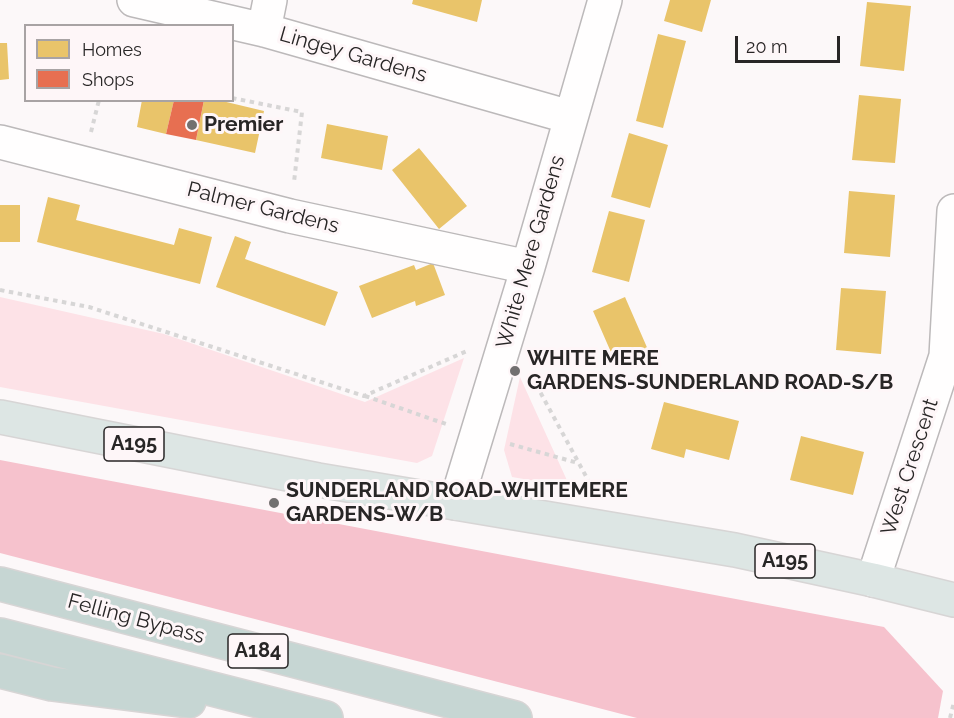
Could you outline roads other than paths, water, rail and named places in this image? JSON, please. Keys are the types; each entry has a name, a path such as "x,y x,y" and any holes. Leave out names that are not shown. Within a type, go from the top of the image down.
{"highway":[{"name":"Felling Bypass","path":"0,584 515,718"},
{"name":"A184","path":"0,635 325,718"},
{"path":"0,671 52,684 325,718"}],"main road":[{"name":"A195","path":"0,417 268,471 735,550 954,600"}],"street":[{"name":"Lingey Gardens","path":"134,0 267,15 570,117"},
{"name":"White Mere Gardens","path":"456,503 528,267 605,0"},
{"name":"Palmer Gardens","path":"0,142 290,216 528,267"},
{"name":"West Crescent","path":"873,580 946,356 954,211"}],"place":[{"name":"Premier","path":"192,125"},
{"name":"WHITE MERE GARDENS-SUNDERLAND ROAD-S/B","path":"515,371"},
{"name":"SUNDERLAND ROAD-WHITEMERE GARDENS-W/B","path":"274,503"}]}
